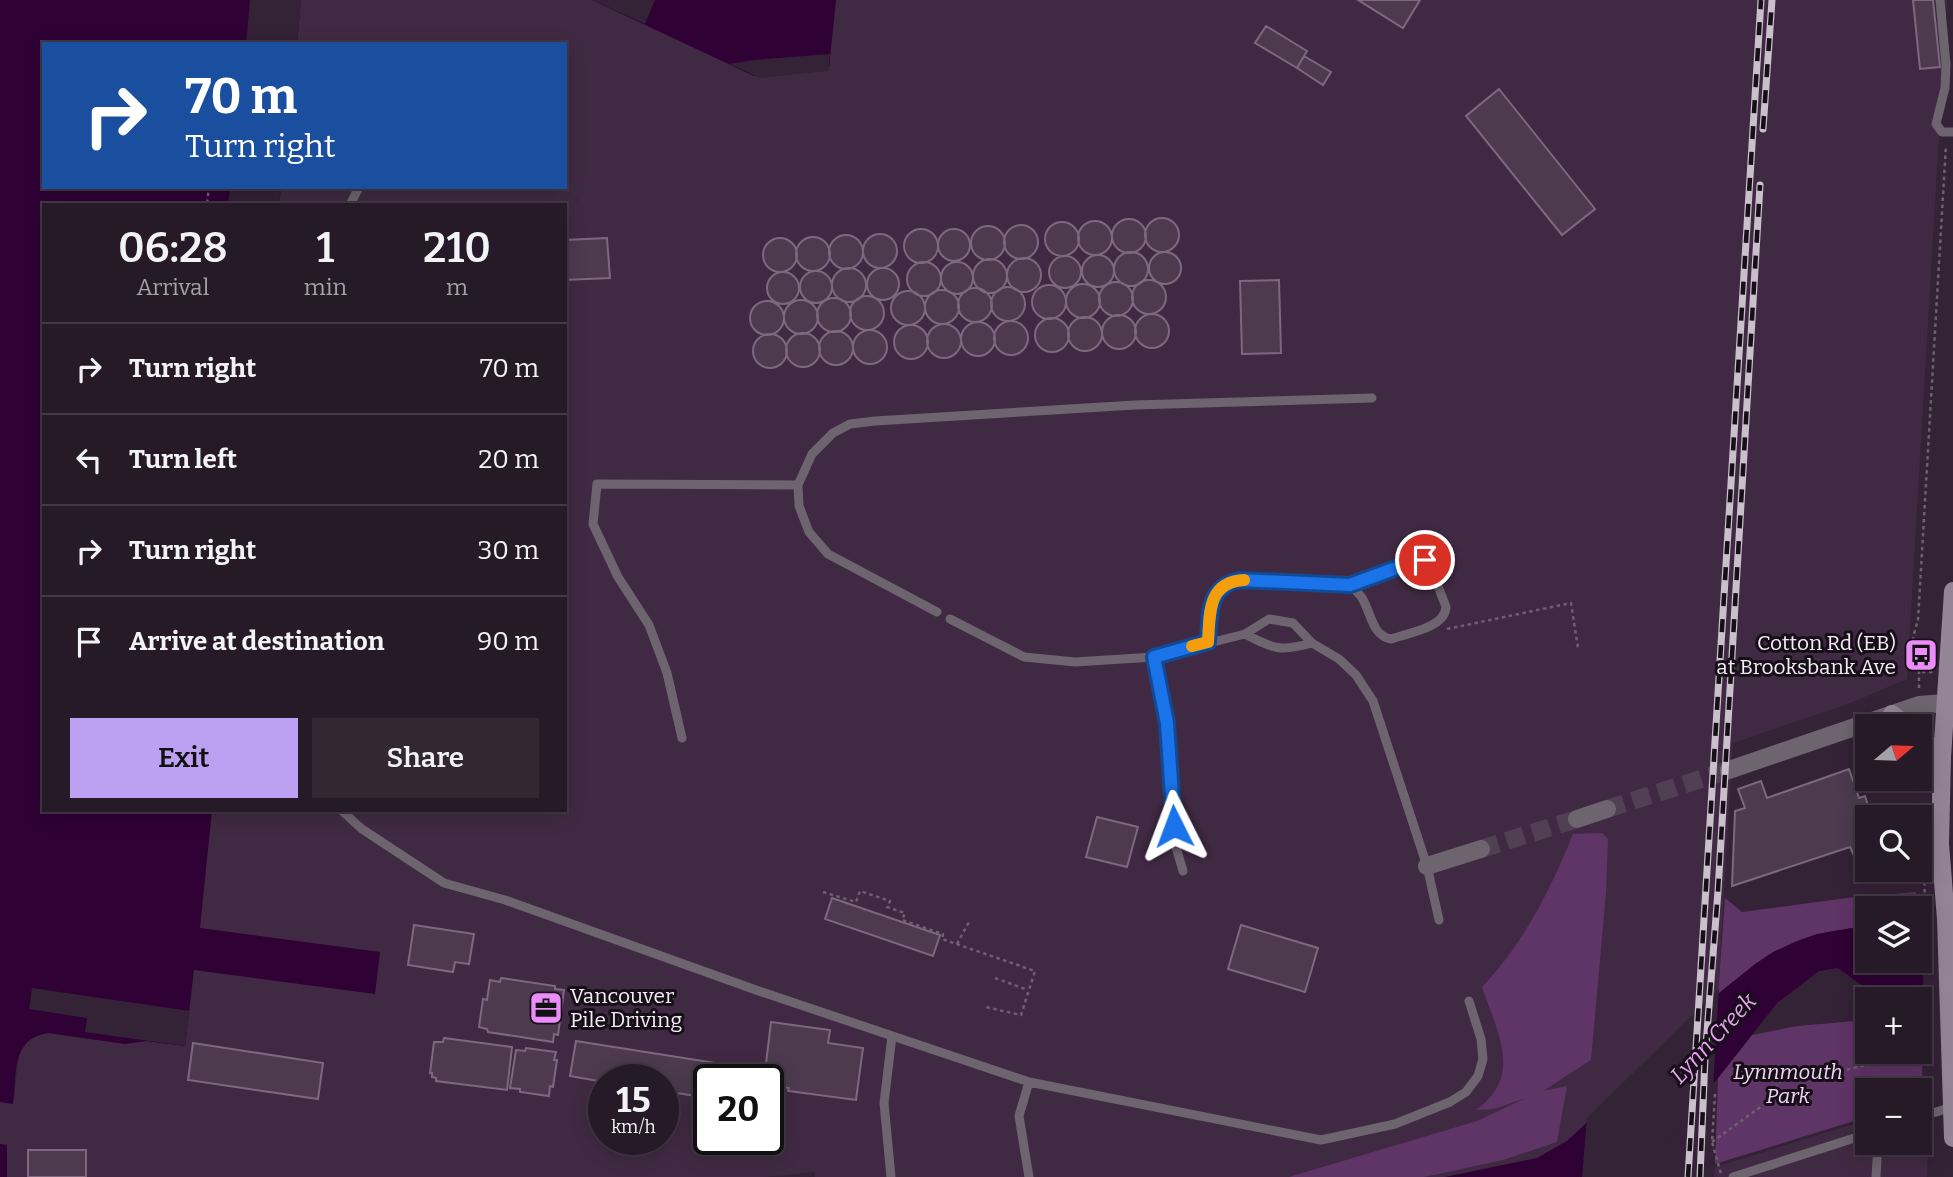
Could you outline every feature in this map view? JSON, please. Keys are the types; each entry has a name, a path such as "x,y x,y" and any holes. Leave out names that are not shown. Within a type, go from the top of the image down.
{"main road":[{"path":"1953,591 1949,702 1942,757 1940,844 1953,1138"},
{"path":"1932,747 1942,757"}],"street":[{"path":"1892,714 1919,705 1949,702"},
{"path":"1729,770 1855,727"},
{"path":"1577,819 1607,809"},
{"path":"1427,866 1481,849"}],"lane":[{"path":"1940,0 1946,64 1945,89 1936,124 1942,132 1953,132"},
{"path":"937,612 828,554 808,532 799,506 798,485 812,454 833,433 850,424 1135,405 1372,398"},
{"path":"682,738 667,673 649,625 618,576 593,524 597,484 798,485"},
{"path":"1208,642 1210,609 1217,591 1227,582 1240,580 1350,585 1418,560 1425,560 1430,565 1447,607 1446,614 1440,621 1391,639 1383,638 1376,630 1361,595 1350,585"},
{"path":"950,619 1024,657 1074,662 1154,657 1245,634 1269,619 1293,623 1312,643 1339,659 1356,675 1373,701 1427,866 1439,920"},
{"path":"1245,634 1267,646 1288,650 1312,643"},
{"path":"1154,657 1168,736 1176,847 1184,871"},
{"path":"343,812 362,829 444,883 505,900 756,990 1029,1082 1321,1140 1395,1124 1450,1102 1465,1092 1478,1076 1483,1059 1481,1039 1469,1001"},
{"path":"350,812 362,829"},
{"path":"891,1177 884,1103 892,1036"},
{"path":"1029,1082 1019,1116 1029,1177"},
{"path":"1932,1113 1952,1107"},
{"path":"1733,1177 1855,1138"},
{"path":"1876,1177 1877,1155"}],"path":[{"path":"1919,683 1919,672 1912,659 1917,620 1946,152"},
{"path":"207,203 209,189"},
{"path":"1447,629 1571,603 1578,648"},
{"path":"823,892 856,902 860,891 890,901 887,907 905,913 902,920 943,934 942,939 1035,971 1021,1015 985,1007"},
{"path":"957,944 969,922"},
{"path":"995,978 1028,990"},
{"path":"1712,1142 1766,1103 1788,1069 1816,1078 1877,1064"},
{"path":"1715,1094 1712,1142 1723,1177"}],"shaded area":[{"path":"250,0 655,0 829,67 836,0 1947,0 1907,679 1848,704 1733,743 1718,994 1652,1062 1567,1141 1537,1158 1445,1177 815,1177 814,1172 764,1177 7,1177 7,1145 0,1144 0,1102 13,1104 19,1055 25,1042 36,1035 48,1033 125,1044 146,1041 185,1046 212,812 567,812 567,203 228,203 230,189 567,189 567,42 246,42"},
{"path":"1855,1124 1855,1155 1928,1155 1927,1177 1714,1177 1715,1167"}],"green space":[{"path":"1602,833 1608,839 1606,893 1591,1060 1543,1091 1567,1086 1557,1142 1503,1160 1424,1177 1289,1177 1477,1121 1526,1098 1494,1109 1476,1110 1491,1097 1503,1068 1499,1037 1482,987 1510,953 1535,915 1573,834"},
{"path":"1916,892 1916,896 1870,896"},
{"path":"1855,897 1855,930 1824,933 1786,947 1718,994 1725,898 1742,912"},
{"name":"Lynnmouth Park","path":"1855,1021 1855,1064 1922,1064 1922,1078 1855,1078 1855,1121 1715,1164 1718,1078 1752,1035 1797,1026"}],"water":[{"path":"0,0 301,0 297,42 42,42 42,189 281,189 279,203 42,203 42,812 212,812 200,928 380,952 375,994 194,970 185,1046 146,1041 125,1044 48,1033 27,1042 18,1059 13,1104 0,1102"},
{"path":"592,0 836,0 829,67 754,76"},
{"name":"Lynn Creek","path":"1855,928 1855,973 1932,973 1932,964 1953,976 1953,1036 1932,1028 1932,987 1864,987 1838,968 1819,971 1777,1003 1718,1078 1631,1177 1445,1177 1537,1158 1567,1141 1652,1062 1718,994 1773,952 1817,934"},
{"path":"0,1144 7,1145 7,1177 0,1177"}],"pier":[{"path":"250,0 301,0 297,42 246,42"},
{"path":"592,0 655,0 645,24"},
{"path":"830,54 828,71 760,78 729,64 754,60"},
{"path":"230,189 281,189 279,203 228,203"},
{"path":"1932,960 1953,972 1953,1040 1932,1032 1932,987 1923,987 1923,973 1932,973"},
{"path":"32,988 190,1011 185,1046 85,1032 87,1018 29,1009"},
{"path":"1719,989 1713,1089 1635,1177 1582,1177 1587,1118"}],"building":[{"path":"1358,0 1420,0 1403,28"},
{"path":"1913,0 1933,0 1940,67 1920,69"},
{"path":"1266,26 1307,51 1297,68 1255,43"},
{"path":"1304,56 1331,72 1323,85 1297,68"},
{"path":"1499,89 1595,209 1562,235 1466,116"},
{"path":"1162,218 1174,223 1179,235 1174,247 1162,252 1150,247 1145,235 1150,223"},
{"path":"1129,219 1141,224 1146,236 1141,248 1129,253 1117,248 1112,236 1117,224"},
{"path":"1095,221 1107,226 1112,238 1107,250 1095,255 1083,250 1078,238 1083,226"},
{"path":"1062,222 1074,227 1079,239 1074,251 1062,256 1050,251 1045,239 1050,227"},
{"path":"1021,225 1033,230 1038,242 1033,254 1021,259 1009,254 1004,242 1009,230"},
{"path":"988,226 1000,231 1005,243 1000,255 988,260 976,255 971,243 976,231"},
{"path":"921,229 933,234 938,246 933,258 921,263 909,258 904,246 909,234"},
{"path":"954,229 966,233 970,245 966,257 954,261 942,257 938,245 942,233"},
{"path":"880,234 892,239 897,251 892,263 880,268 868,263 863,251 868,239"},
{"path":"846,235 858,240 863,252 858,264 846,269 834,264 829,252 834,240"},
{"path":"813,237 825,242 830,254 825,266 813,271 801,266 796,254 801,242"},
{"path":"607,238 610,278 567,280 567,240"},
{"path":"780,238 792,243 797,255 792,267 780,272 768,267 763,255 768,243"},
{"path":"1131,252 1143,257 1148,269 1143,281 1131,286 1119,281 1114,269 1119,257"},
{"path":"1165,252 1177,256 1181,268 1177,280 1165,284 1153,280 1149,268 1153,256"},
{"path":"1098,255 1110,259 1114,271 1110,283 1098,287 1086,283 1082,271 1086,259"},
{"path":"1065,256 1077,260 1081,272 1077,284 1065,288 1053,284 1049,272 1053,260"},
{"path":"1024,258 1036,263 1041,275 1036,287 1024,292 1012,287 1007,275 1012,263"},
{"path":"990,259 1002,264 1007,276 1002,288 990,293 978,288 973,276 978,264"},
{"path":"924,262 936,267 941,279 936,291 924,296 912,291 907,279 912,267"},
{"path":"957,262 969,266 973,278 969,290 957,294 945,290 941,278 945,266"},
{"path":"849,268 861,273 866,285 861,297 849,302 837,297 832,285 837,273"},
{"path":"883,268 895,272 899,284 895,296 883,300 871,296 867,284 871,272"},
{"path":"816,271 828,275 832,287 828,299 816,303 804,299 800,287 804,275"},
{"path":"783,272 795,276 799,288 795,300 783,304 771,300 767,288 771,276"},
{"path":"1149,280 1161,285 1166,297 1161,309 1149,314 1137,309 1132,297 1137,285"},
{"path":"1279,280 1281,353 1242,354 1240,281"},
{"path":"1116,282 1128,287 1133,299 1128,311 1116,316 1104,311 1099,299 1104,287"},
{"path":"1083,284 1095,289 1100,301 1095,313 1083,318 1071,313 1066,301 1071,289"},
{"path":"1049,285 1061,290 1066,302 1061,314 1049,319 1037,314 1032,302 1037,290"},
{"path":"1008,287 1020,292 1025,304 1020,316 1008,321 996,316 991,304 996,292"},
{"path":"975,288 987,293 992,305 987,317 975,322 963,317 958,305 963,293"},
{"path":"942,290 954,295 959,307 954,319 942,324 930,319 925,307 930,295"},
{"path":"908,291 920,296 925,308 920,320 908,325 896,320 891,308 896,296"},
{"path":"867,296 879,301 884,313 879,325 867,330 855,325 850,313 855,301"},
{"path":"834,298 846,303 851,315 846,327 834,332 822,327 817,315 822,303"},
{"path":"801,300 813,305 818,317 813,329 801,334 789,329 784,317 789,305"},
{"path":"767,301 779,306 784,318 779,330 767,335 755,330 750,318 755,306"},
{"path":"1152,314 1164,319 1169,331 1164,343 1152,348 1140,343 1135,331 1140,319"},
{"path":"1119,315 1131,320 1136,332 1131,344 1119,349 1107,344 1102,332 1107,320"},
{"path":"1085,317 1097,322 1102,334 1097,346 1085,351 1073,346 1068,334 1073,322"},
{"path":"1052,318 1064,323 1069,335 1064,347 1052,352 1040,347 1035,335 1040,323"},
{"path":"1011,321 1023,326 1028,338 1023,350 1011,355 999,350 994,338 999,326"},
{"path":"978,322 990,327 995,339 990,351 978,356 966,351 961,339 966,327"},
{"path":"944,324 956,329 961,341 956,353 944,358 932,353 927,341 932,329"},
{"path":"911,325 923,330 928,342 923,354 911,359 899,354 894,342 899,330"},
{"path":"870,330 882,335 887,347 882,359 870,364 858,359 853,347 858,335"},
{"path":"836,331 848,336 853,348 848,360 836,365 824,360 819,348 824,336"},
{"path":"803,333 815,338 820,350 815,362 803,367 791,362 786,350 791,338"},
{"path":"770,334 782,339 787,351 782,363 770,368 758,363 753,351 758,339"},
{"path":"1849,769 1855,791 1859,798 1865,796 1868,805 1855,805 1855,858 1850,847 1732,886 1735,811 1745,808 1738,789 1761,781 1767,798"},
{"path":"1097,817 1138,827 1127,867 1086,857"},
{"path":"832,898 940,935 933,956 825,919"},
{"path":"414,925 474,934 469,964 455,962 453,972 408,965"},
{"path":"1241,925 1318,948 1305,992 1228,969"},
{"path":"501,978 555,986 555,989 564,990 558,1035 554,1034 553,1042 488,1032 487,1029 479,1027 483,999 487,1000 490,980 500,982"},
{"path":"771,1022 830,1030 828,1043 863,1048 856,1100 788,1091 789,1088 784,1087 784,1064 766,1064"},
{"path":"444,1038 512,1047 507,1090 436,1081 430,1073 434,1042 443,1042"},
{"path":"576,1041 722,1064 693,1064 693,1096 679,1093 679,1064 588,1064 588,1079 570,1076"},
{"path":"193,1043 323,1063 318,1099 188,1080"},
{"path":"526,1048 556,1052 553,1087 550,1086 549,1096 510,1088 516,1050 525,1051"},
{"path":"28,1150 86,1150 86,1177 28,1177"}],"tunnel":[{"path":"1607,809 1729,770"},
{"path":"1481,849 1577,819"}],"railway":[{"path":"1688,1177 1761,0"},
{"path":"1763,129 1772,0"},
{"path":"1700,1177 1705,1058 1718,891 1760,185"}],"slow traffic":[{"path":"1192,646 1208,642 1210,609 1217,591 1227,582 1244,580"}],"place":[{"name":"Cotton Rd (EB) at Brooksbank Ave","path":"1921,655"},
{"name":"Vancouver Pile Driving","path":"546,1008"}],"route":[{"path":"1174,826 1167,723 1154,657 1208,642 1210,609 1217,591 1227,582 1240,580 1350,585 1418,560 1425,560"}]}
